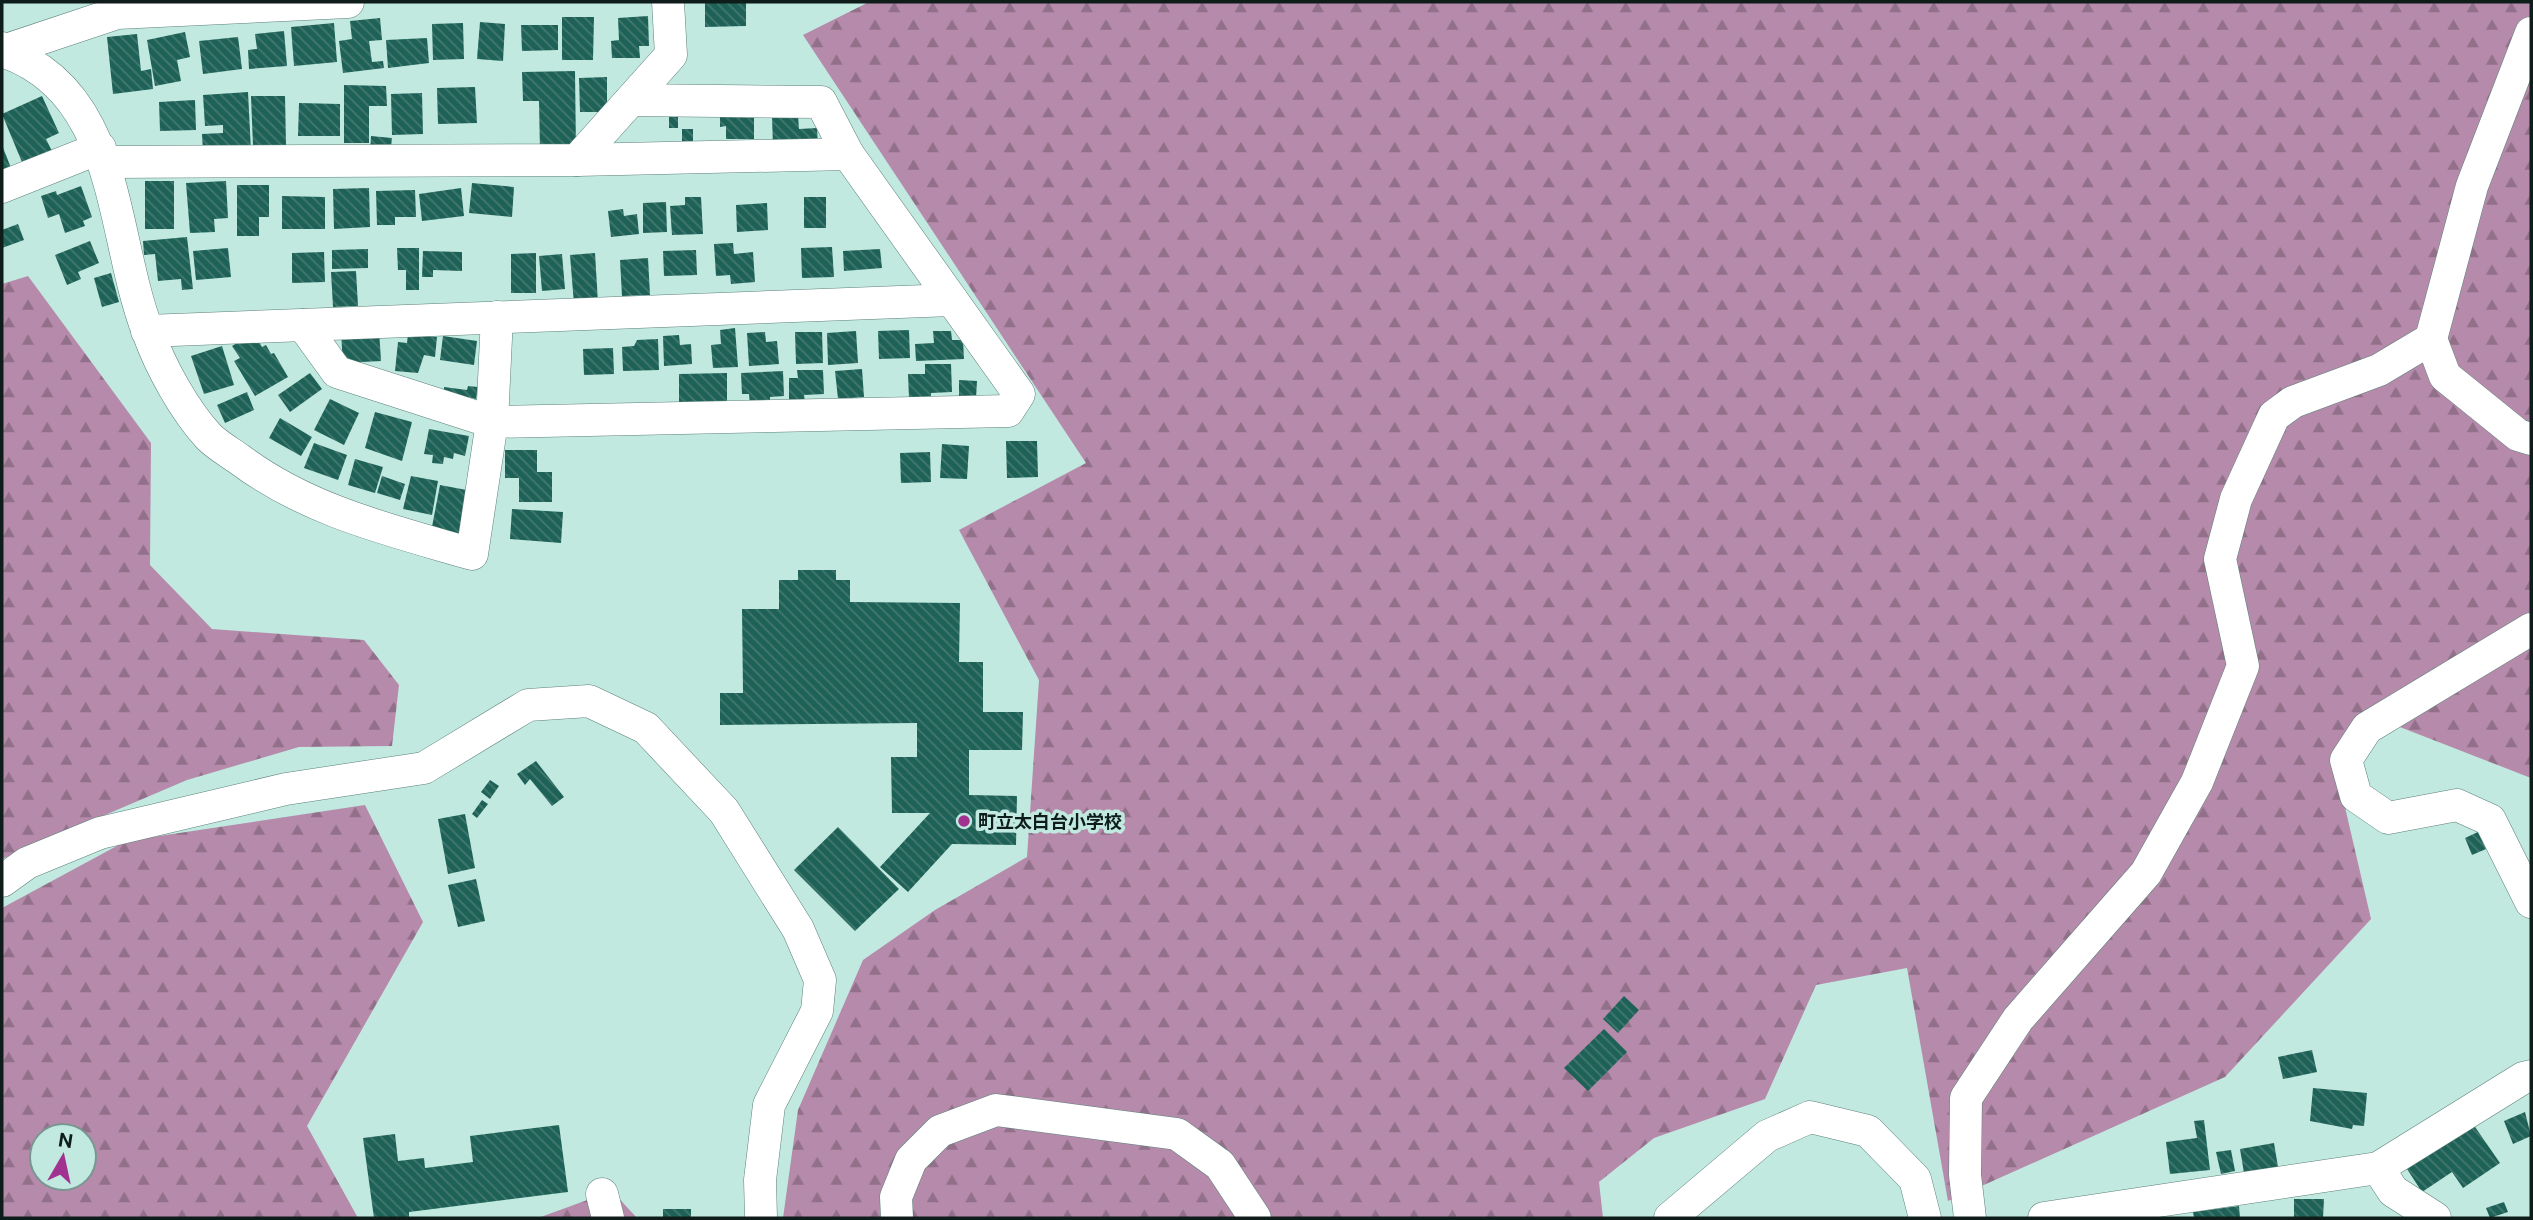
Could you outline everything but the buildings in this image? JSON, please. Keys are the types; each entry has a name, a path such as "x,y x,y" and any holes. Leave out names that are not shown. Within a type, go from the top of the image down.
{"street":[{"path":"2,50 117,13 348,2"},
{"path":"577,160 671,55 668,2"},
{"path":"2531,33 2472,186 2431,339 2445,376 2518,435 2531,439"},
{"path":"2,50 50,75 76,104 101,155 147,331 169,378 209,437 272,484 346,517 472,554 492,422 497,317"},
{"path":"303,325 337,372 492,422 1008,411 1019,394 848,154 821,102 631,100"},
{"path":"2,187 101,155 577,160 848,154"},
{"path":"147,331 952,300"},
{"path":"1970,1218 1965,1175 1966,1098 2018,1018 2146,873 2197,782 2243,666 2220,559 2236,499 2274,415 2293,402 2379,370 2431,339"},
{"path":"2531,629 2367,727 2346,760 2356,796 2388,818 2457,806 2490,820 2531,902"},
{"path":"2,881 27,863 100,833 286,789 424,768 528,705 589,701 646,728 724,811 798,929 820,980 817,1011 769,1105 761,1180 761,1218"},
{"path":"2044,1218 2378,1168 2531,1076"},
{"path":"897,1218 897,1196 912,1160 940,1131 996,1110 1177,1134 1220,1165 1255,1218"},
{"path":"1670,1218 1767,1136 1810,1117 1868,1131 1915,1179 1924,1218"},
{"path":"2378,1168 2393,1191 2435,1218"}],"green space":[{"path":"869,2 2531,2 2531,778 2369,715 2334,760 2371,919 2225,1077 1948,1201 1907,968 1816,985 1765,1099 1654,1138 1599,1182 1603,1218 783,1218 798,1110 863,960 935,910 1027,857 1039,680 959,530 1086,463 803,35"},
{"path":"28,276 151,443 150,565 212,629 364,640 399,685 392,746 299,747 187,780 2,859 2,284"},
{"path":"365,805 423,922 307,1126 358,1218 2,1218 2,908 126,841"},
{"path":"612,1191 637,1218 538,1218"}],"place":[{"name":"町立太白台小学校","path":"964,821"}]}
